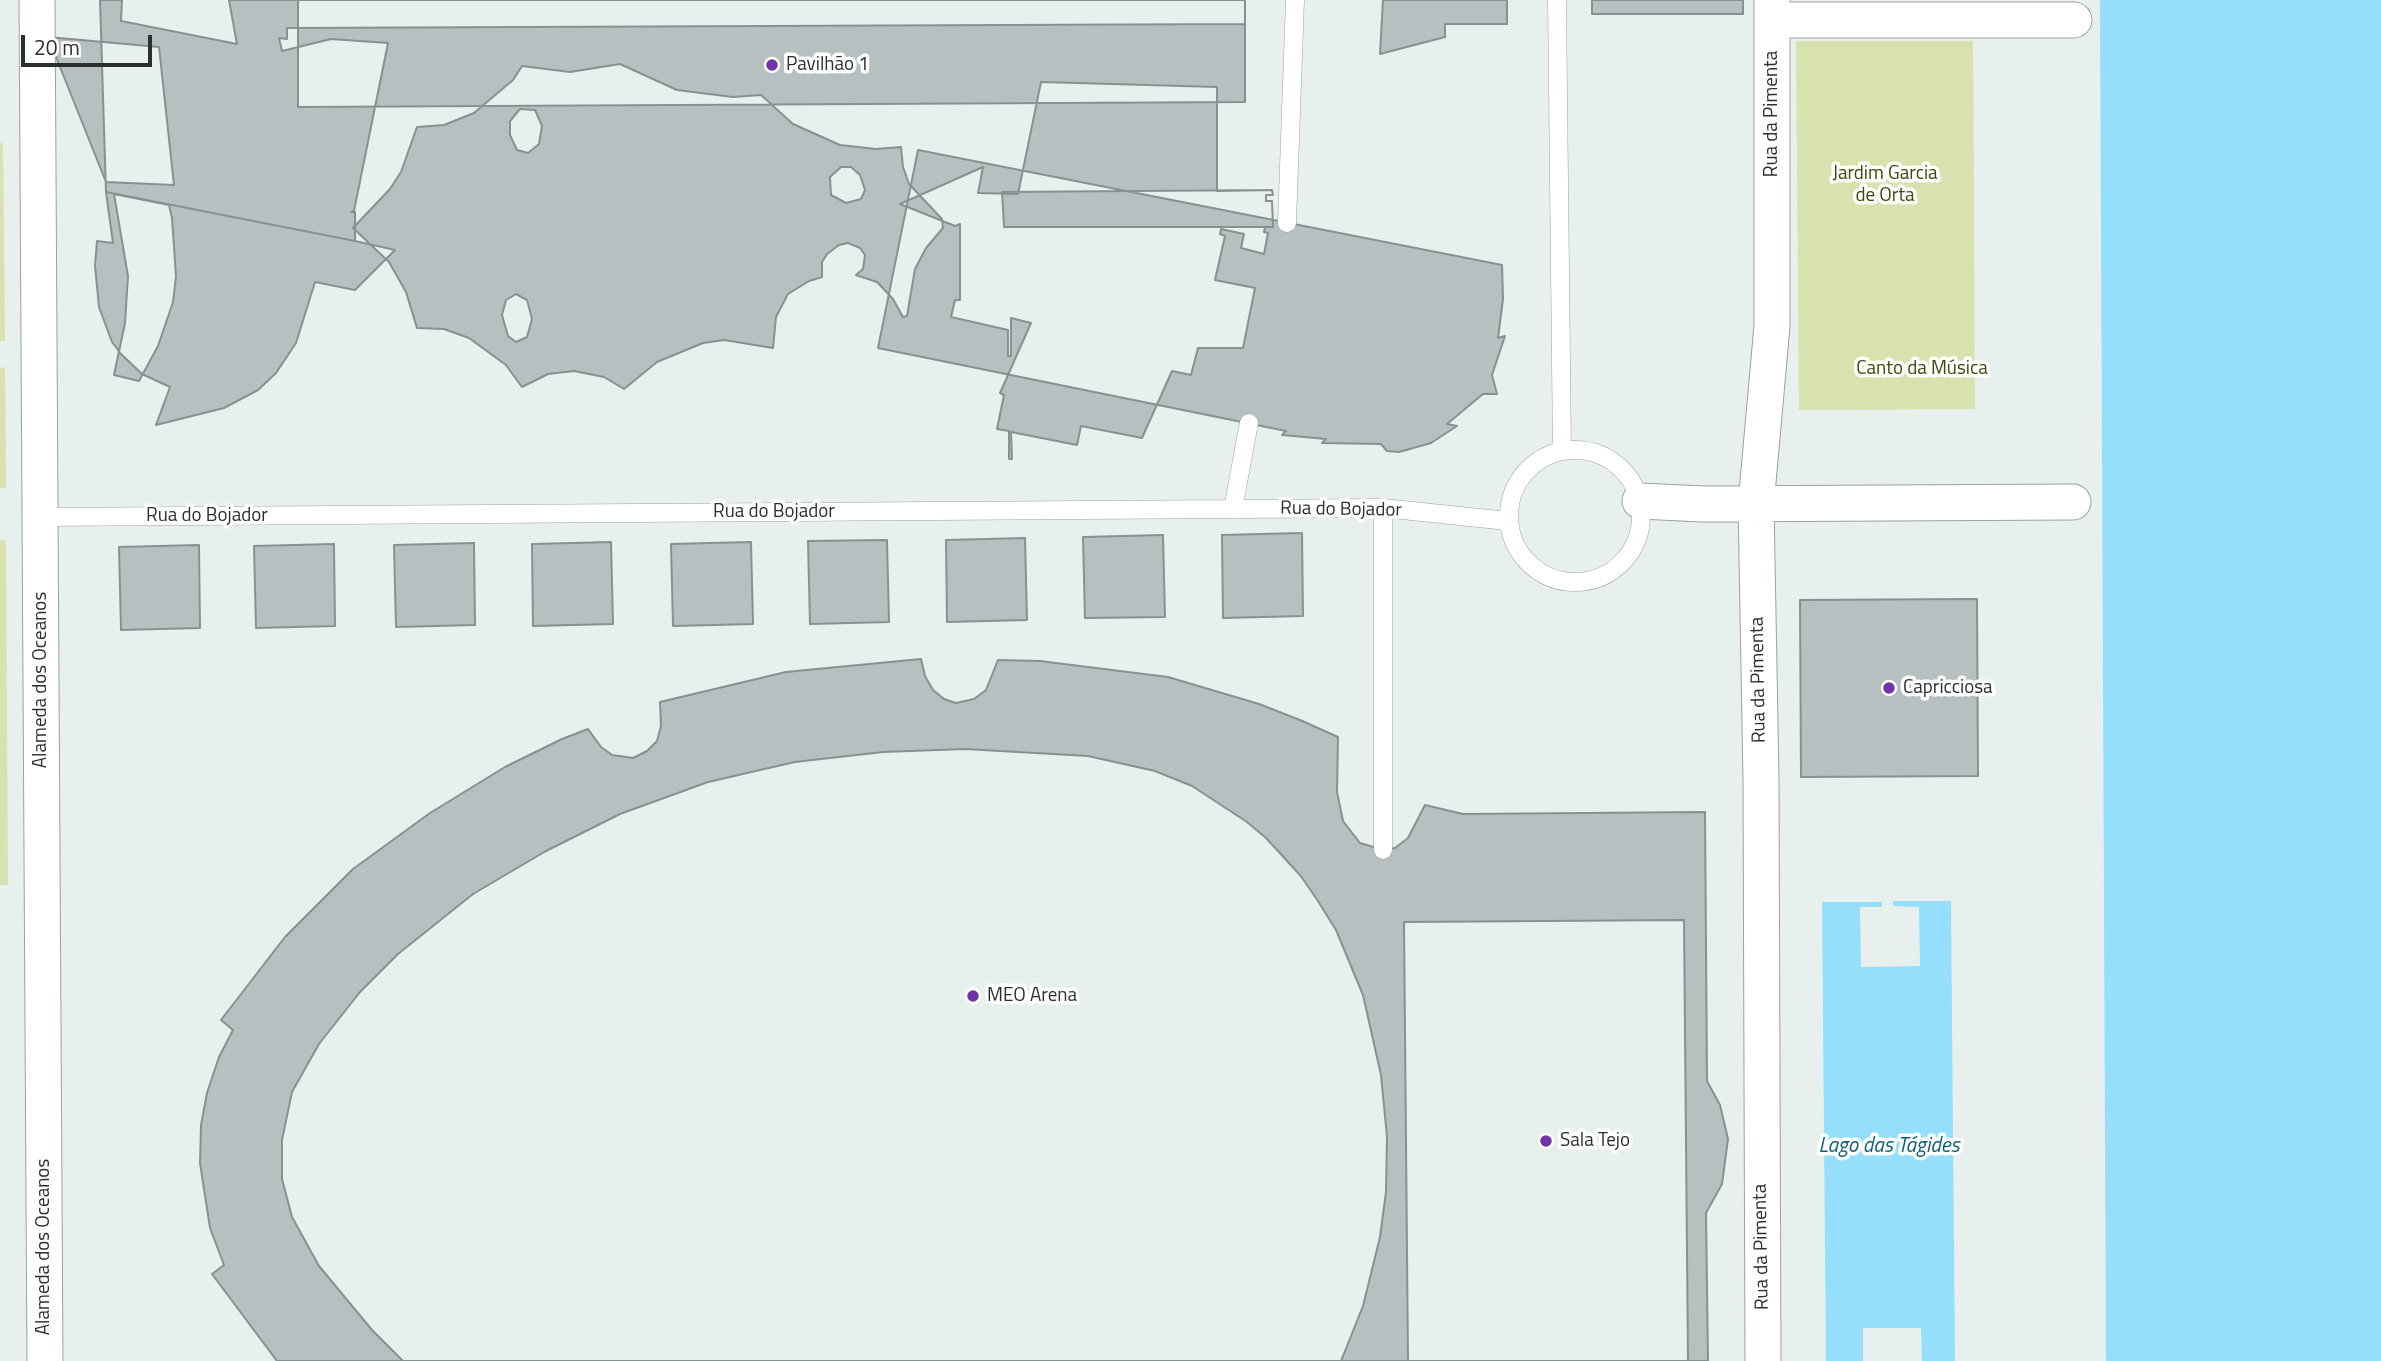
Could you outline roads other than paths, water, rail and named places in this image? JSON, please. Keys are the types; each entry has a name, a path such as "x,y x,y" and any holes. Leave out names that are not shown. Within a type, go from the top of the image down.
{"street":[{"name":"Alameda dos Oceanos","path":"37,0 45,1361"},
{"path":"1772,10 2074,20"},
{"name":"Rua da Pimenta","path":"1763,1361 1761,792 1756,504 1772,326 1772,10"},
{"path":"1640,501 1756,504 2073,502"}],"lane":[{"path":"1287,223 1295,0"},
{"path":"1557,0 1562,451"},
{"path":"1233,509 1249,423"},
{"path":"1586,450 1608,458 1629,476 1640,501 1641,523 1630,553 1606,575 1585,582 1563,581 1542,574 1525,561 1513,542 1508,521 1511,497 1521,476 1539,460 1562,451 1586,450"},
{"name":"Rua do Bojador","path":"40,517 1383,509 1508,521"},
{"path":"1383,509 1383,850"}],"water":[{"path":"2100,0 2381,0 2381,1361 2106,1361"},
{"name":"Lago das Tágides","path":"1893,901 1951,901 1955,1361 1922,1361 1921,1328 1863,1328 1863,1361 1826,1361 1822,902 1882,902 1882,907 1860,907 1861,967 1920,966 1919,907 1893,906"}],"place":[{"name":"Pavilhão 1","path":"772,65"},
{"name":"Capricciosa","path":"1889,688"},
{"name":"MEO Arena","path":"973,996"},
{"name":"Sala Tejo","path":"1546,1141"}],"park label":[{"name":"Jardim Garcia de Orta","path":"1885,185"},
{"name":"Canto da Música","path":"1922,369"}]}
